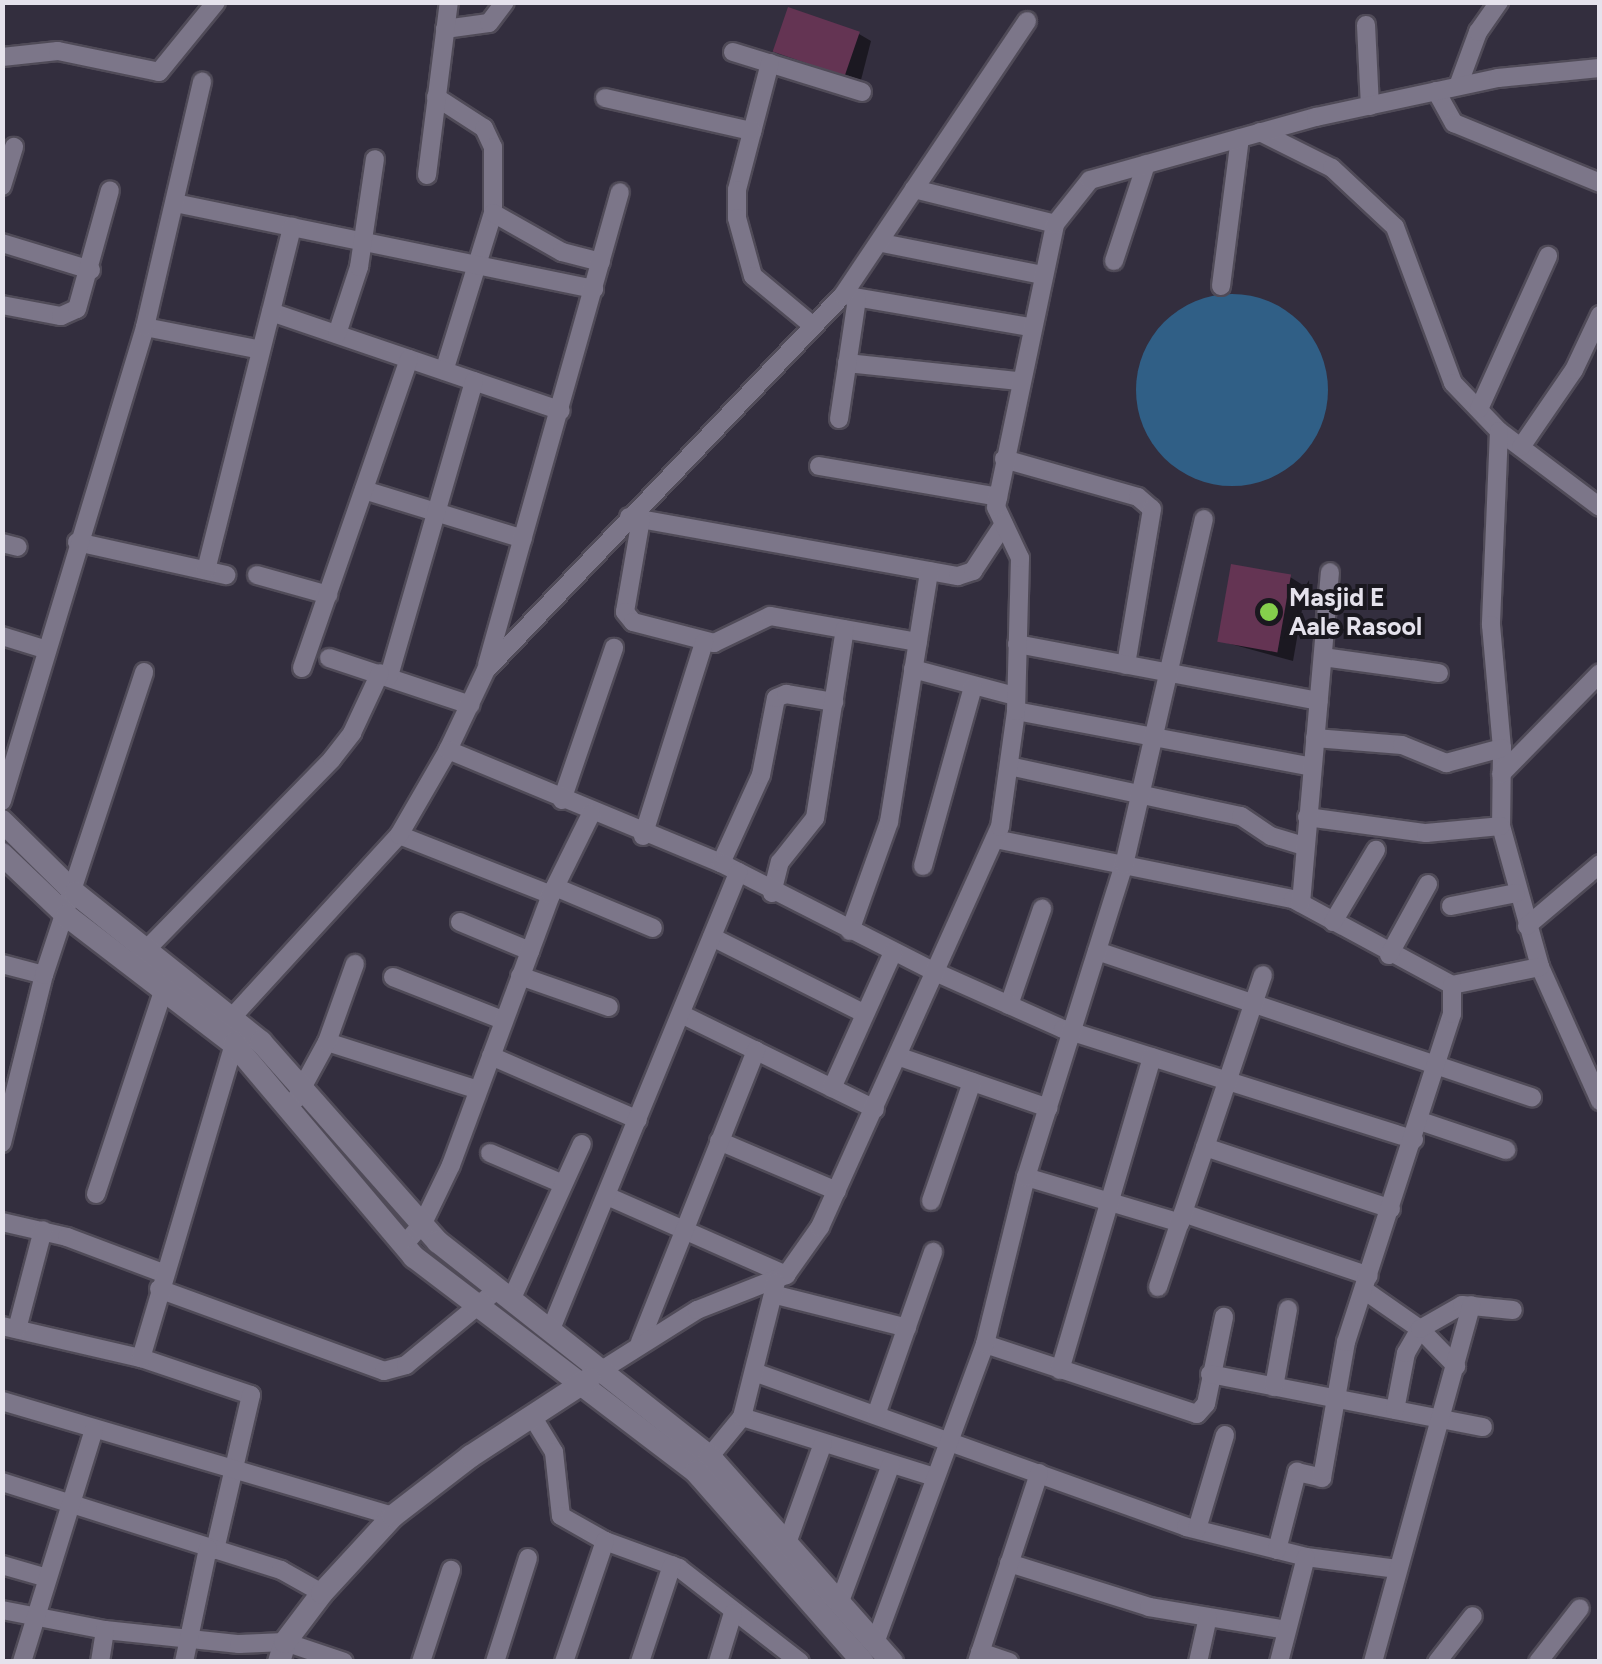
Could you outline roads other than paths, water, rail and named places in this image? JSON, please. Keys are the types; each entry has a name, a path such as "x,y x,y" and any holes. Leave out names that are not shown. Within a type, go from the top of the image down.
{"street":[{"path":"2,57 58,50 159,72 216,2"},
{"path":"426,175 449,2"},
{"path":"445,29 489,23 505,2"},
{"path":"1458,86 1478,32 1498,2"},
{"path":"486,670 635,518 813,326 850,297 914,189 1027,21"},
{"path":"1366,25 1370,106"},
{"path":"733,52 862,92"},
{"path":"770,63 736,203 746,265 813,326"},
{"path":"703,1465 742,1417 758,1373 780,1284 836,1191 900,1057 994,840 1009,766 1016,703 1020,558 1004,524 998,497 1054,224 1090,180 1146,164 1260,132 1458,86 1600,68"},
{"path":"2,801 44,648 145,327 202,82"},
{"path":"1436,91 1454,123 1600,183"},
{"path":"436,97 490,137 493,213 444,371"},
{"path":"605,98 752,131"},
{"path":"1260,132 1332,168 1395,227 1453,383 1500,430 1600,507"},
{"path":"1221,286 1240,138"},
{"path":"2,186 14,148"},
{"path":"336,334 363,241 375,159"},
{"path":"1114,260 1146,164"},
{"path":"914,189 1054,224"},
{"path":"2,304 72,315 91,270 110,190"},
{"path":"140,1358 228,1030 400,834 448,750 486,670 620,192"},
{"path":"175,202 594,289"},
{"path":"493,213 562,252 600,262"},
{"path":"206,570 292,226"},
{"path":"2,243 91,270"},
{"path":"882,243 1042,275"},
{"path":"1478,410 1548,256"},
{"path":"850,297 1030,327"},
{"path":"839,420 850,297"},
{"path":"271,312 561,410"},
{"path":"1521,447 1542,408 1574,370 1600,315"},
{"path":"145,327 261,350"},
{"path":"302,668 409,359"},
{"path":"847,363 1020,381"},
{"path":"139,958 332,760 352,733 384,675 438,513 474,381"},
{"path":"1500,430 1491,625 1502,748 1500,826 1540,967 1600,1101"},
{"path":"1004,459 1138,497 1152,509 1126,664"},
{"path":"819,466 998,497"},
{"path":"364,490 523,539"},
{"path":"635,518 966,575 1004,524"},
{"path":"635,518 628,618 704,642 722,642 770,616 918,642"},
{"path":"869,1652 984,1344 1026,1177 1124,865 1204,518"},
{"path":"77,542 226,575"},
{"path":"850,931 889,822 929,571"},
{"path":"1300,904 1330,572"},
{"path":"257,575 328,595"},
{"path":"772,893 780,862 815,818 845,629"},
{"path":"2,636 44,648"},
{"path":"643,836 704,642"},
{"path":"1017,644 1318,701"},
{"path":"562,800 614,648"},
{"path":"1322,657 1439,673"},
{"path":"329,658 470,706"},
{"path":"913,669 1016,703 1154,737 1311,767"},
{"path":"3,1141 9,1081 76,893 144,672"},
{"path":"1501,774 1600,674"},
{"path":"922,866 973,687"},
{"path":"720,863 761,775 776,698 786,694 834,702"},
{"path":"1315,738 1402,744 1446,763 1502,748"},
{"path":"448,750 643,836 720,863 893,952 1072,1031 1414,1140"},
{"path":"1009,766 1241,816 1271,836 1304,846"},
{"path":"403,1246 423,1224 553,891 591,814"},
{"path":"1307,817 1426,834 1500,826"},
{"path":"2,821 139,958 305,1087 423,1224 581,1384 703,1465 869,1652 892,1662"},
{"path":"400,834 653,928"},
{"path":"994,840 1300,904 1389,955 1452,984 1540,967"},
{"path":"1333,922 1376,850"},
{"path":"2,854 66,916 139,958 163,991 228,1030 403,1246 551,1328 604,1368 786,1546 840,1604 869,1652"},
{"path":"1527,926 1600,864"},
{"path":"551,1328 738,872"},
{"path":"1389,955 1428,884"},
{"path":"1451,906 1516,893"},
{"path":"1009,1005 1042,909"},
{"path":"460,922 530,951"},
{"path":"712,938 865,1014"},
{"path":"1097,951 1438,1062 1532,1097"},
{"path":"832,1088 893,952"},
{"path":"2,964 44,975"},
{"path":"289,1108 305,1087 327,1042 355,964"},
{"path":"1158,1287 1263,975"},
{"path":"520,976 610,1006"},
{"path":"393,978 503,1020"},
{"path":"1277,1550 1296,1472 1322,1478 1340,1400 1346,1342 1438,1062 1452,1014 1452,984"},
{"path":"96,1194 163,991"},
{"path":"681,1014 875,1109"},
{"path":"327,1042 478,1090"},
{"path":"640,1342 756,1050"},
{"path":"491,1056 638,1120"},
{"path":"900,1057 1048,1108"},
{"path":"1060,1370 1152,1057"},
{"path":"931,1201 972,1082"},
{"path":"1420,1121 1506,1150"},
{"path":"719,1141 836,1191"},
{"path":"2,1222 43,1230 384,1371 406,1365 497,1298 582,1144"},
{"path":"1205,1147 1391,1209"},
{"path":"490,1152 563,1184"},
{"path":"1026,1177 1182,1218 1366,1283 1456,1366"},
{"path":"608,1196 684,1230 780,1284 907,1328"},
{"path":"43,1230 10,1328 140,1358 250,1395 236,1471 184,1662"},
{"path":"876,1415 933,1252"},
{"path":"282,1652 322,1593 393,1516 640,1342 697,1310 780,1284"},
{"path":"1373,1662 1472,1305"},
{"path":"1395,1410 1406,1353 1420,1329 1454,1306 1513,1310"},
{"path":"1274,1387 1288,1308"},
{"path":"984,1344 1197,1414 1206,1404 1224,1316"},
{"path":"758,1373 1197,1530 1306,1556 1397,1569"},
{"path":"1210,1374 1483,1427"},
{"path":"2,1402 393,1516"},
{"path":"532,1416 554,1452 557,1511 605,1542 672,1565 800,1662"},
{"path":"742,1417 935,1478"},
{"path":"22,1662 31,1617 94,1430"},
{"path":"1197,1530 1225,1435"},
{"path":"786,1546 824,1443"},
{"path":"840,1604 892,1464"},
{"path":"1009,1662 978,1657 1039,1474"},
{"path":"2,1482 281,1570 322,1593"},
{"path":"564,1662 605,1542"},
{"path":"1279,1662 1306,1556"},
{"path":"495,1662 528,1558"},
{"path":"1009,1564 1149,1606 1286,1630"},
{"path":"2,1565 44,1577"},
{"path":"640,1662 672,1565"},
{"path":"421,1662 452,1570"},
{"path":"1538,1662 1580,1608"},
{"path":"2,1610 105,1630 188,1638 344,1662"},
{"path":"718,1662 733,1614"},
{"path":"1436,1662 1473,1616"},
{"path":"1198,1662 1208,1617"},
{"path":"100,1662 105,1630"}],"water":[{"path":"1232,294 1269,301 1300,322 1321,353 1328,390 1321,427 1300,458 1269,479 1232,486 1195,479 1164,458 1143,427 1136,390 1143,353 1164,322 1195,301"}],"place":[{"name":"Masjid E Aale Rasool","path":"1269,612"}]}
